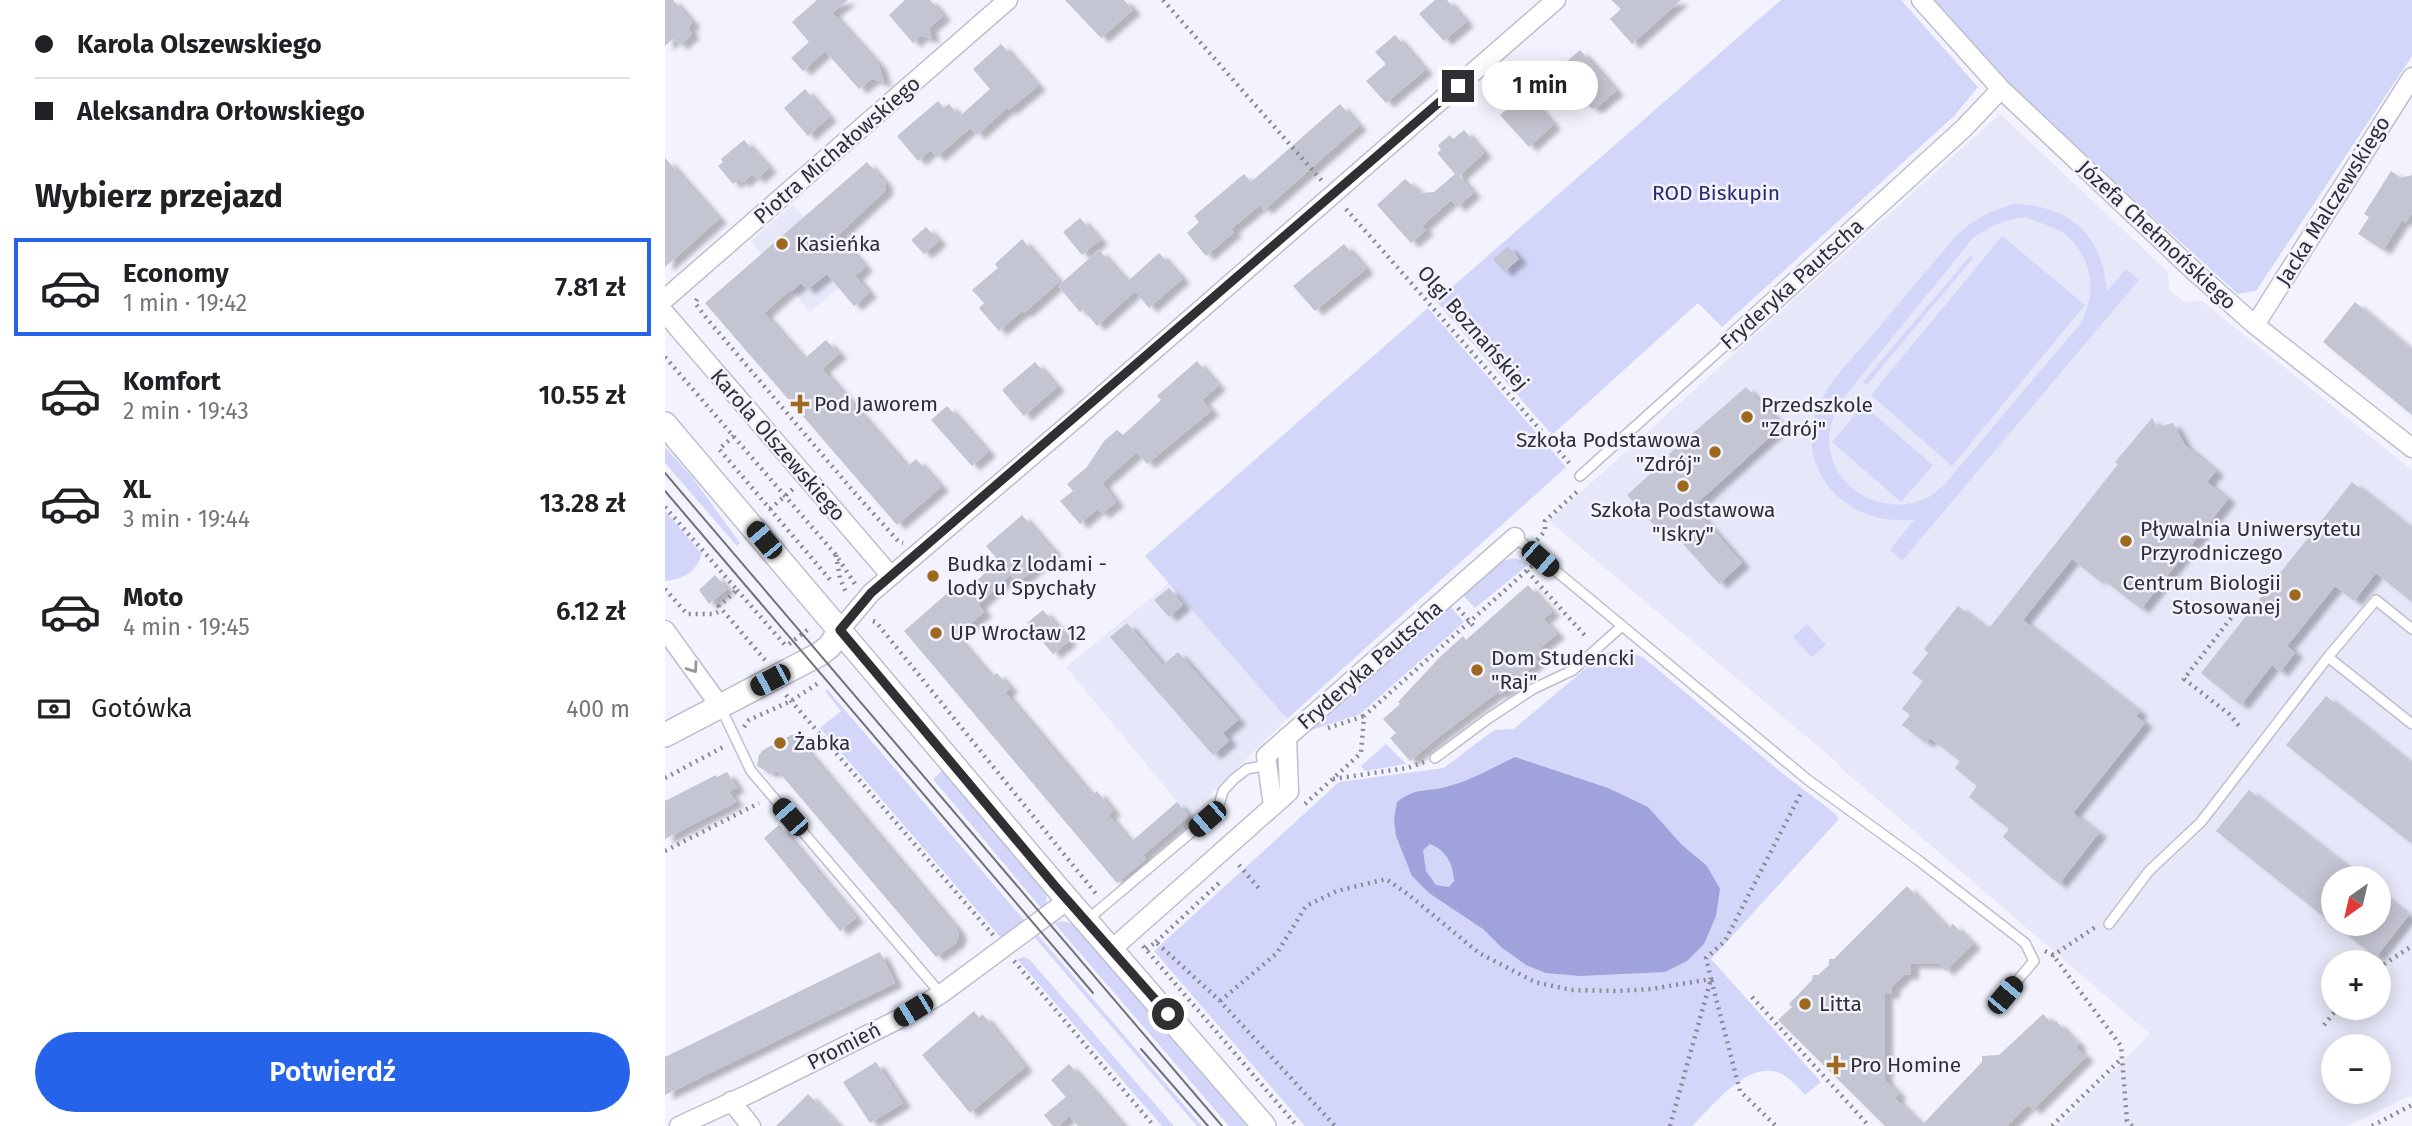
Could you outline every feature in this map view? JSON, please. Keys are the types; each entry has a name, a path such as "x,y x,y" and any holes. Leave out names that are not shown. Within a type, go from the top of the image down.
{"street":[{"name":"Piotra Michałowskiego","path":"665,299 1008,0"},
{"path":"665,735 831,646 857,607 891,576 1556,0"},
{"name":"Józefa Chełmońskiego","path":"1921,0 2001,89 2196,272 2255,325 2412,449"},
{"name":"Jacka Malczewskiego","path":"2255,325 2411,79"},
{"name":"Fryderyka Pautscha","path":"1730,341 1964,128 2001,89"},
{"name":"Karola Olszewskiego","path":"665,313 891,576"},
{"path":"665,424 1068,900 1264,1126"},
{"name":"Fryderyka Pautscha","path":"1267,765 1266,757 1287,737 1515,537"},
{"path":"665,630 720,706"},
{"name":"Fryderyka Pautscha","path":"1111,949 1289,792 1287,737"},
{"path":"1267,765 1273,806"},
{"name":"Promień","path":"679,1126 901,1017 1000,952 1068,900"},
{"path":"731,1101 751,1126"}],"lane":[{"name":"Fryderyka Pautscha","path":"1580,476 1730,341"},
{"path":"1515,537 1808,780 1918,860 2025,943 2034,961 2005,995"},
{"path":"2109,924 2149,871 2201,822 2328,657 2376,600 2412,629"},
{"path":"1435,758 1533,689 1573,670 1622,626"},
{"path":"2328,657 2412,724"},
{"path":"720,706 751,771 941,993"},
{"path":"1086,920 1207,819 1219,805 1223,791 1234,779 1247,769 1267,765"}],"path":[{"path":"1163,0 1327,187"},
{"name":"Olgi Boznańskiej","path":"1343,205 1580,476"},
{"path":"694,301 899,542"},
{"path":"666,359 837,555 845,576 856,587"},
{"path":"734,436 719,449 832,582"},
{"path":"1529,550 1545,531 1545,521 1587,483 1580,476"},
{"path":"770,509 786,496"},
{"path":"665,506 786,646"},
{"path":"837,555 840,578 846,593"},
{"path":"1361,752 1364,716 1540,559"},
{"path":"1527,571 1597,650"},
{"path":"665,589 687,614 715,614 717,611"},
{"path":"737,590 719,607 770,666"},
{"path":"1463,613 1476,629"},
{"path":"2231,618 2184,679 2229,714 2239,727"},
{"path":"876,622 1105,905"},
{"path":"791,701 829,675"},
{"path":"783,691 998,943"},
{"path":"1332,779 1407,768 1435,758"},
{"path":"1776,1126 1740,1091 1706,958 1725,941 1808,780"},
{"path":"665,851 772,796"},
{"path":"1239,865 1261,891"},
{"path":"1220,1001 1277,953 1307,906 1337,891 1386,879 1479,953 1535,982 1571,989 1618,991 1651,989 1711,979"},
{"path":"2053,955 2096,926 2109,924"},
{"path":"1297,1126 1146,950 1156,942 1220,1001 1335,1126"},
{"path":"2025,943 2053,955 2121,1046 2127,1122 2132,1126"},
{"path":"2391,960 2412,946"},
{"path":"1009,955 1154,1126"},
{"path":"1670,1126 1711,979"},
{"path":"1752,997 1869,1126"},
{"path":"2324,1025 2328,1020"},
{"path":"2052,1126 2122,1057"},
{"path":"2372,1126 2412,1105"}],"shaded area":[{"path":"2000,114 2168,272 2169,290 2185,302 2202,301 2412,470 2412,1095 2347,1126 2058,1126 2150,1034 1840,765 1549,521"},
{"path":"793,204 853,275 810,312 751,241"},
{"path":"1169,583 1287,719 1189,816 1066,667"}],"green space":[{"name":"ROD Biskupin","path":"1781,0 1901,0 1978,87 1954,116 1722,327 1698,303 1552,435 1436,301"},
{"path":"1935,0 2412,0 2412,56 2256,291 2238,294 2026,102"},
{"path":"2014,204 2056,212 2079,226 2096,249 2103,267 2107,291 2126,269 2139,280 1902,561 1890,550 1914,520 1878,518 1857,510 1838,496 1824,480 1816,464 1811,438 1813,421 1824,396 1840,372 1956,236 1990,212","holes":["2026,217 2064,233 2083,256 2091,285 2088,304 2080,324 1934,494 1910,504 1893,505 1861,495 1848,484 1831,456 1829,434 1837,406 1973,238 2004,221"]},
{"path":"2002,236 2085,305 1952,466 1871,395"},
{"path":"1970,256 1973,258 1867,385 1863,382"},
{"path":"1428,308 1566,467 1287,719 1145,556"},
{"path":"1863,405 1933,465 1901,502 1832,442"},
{"path":"665,447 692,477 740,543 737,546 665,463"},
{"path":"665,511 702,554 697,565 688,574 665,581"},
{"path":"1515,558 1529,564 1475,608 1462,594 1493,567"},
{"path":"1451,607 1464,622 1360,714 1309,731"},
{"path":"1807,624 1826,645 1812,657 1793,637"},
{"path":"1623,649 1644,658 1839,819 1711,959 1821,1082 1805,1095 1780,1073 1755,1073 1732,1087 1692,1126 1305,1126 1154,951 1339,782 1444,768 1494,730 1514,729 1604,653"},
{"path":"827,689 1024,920 1001,938 820,728 841,711 825,691"},
{"path":"1386,744 1406,764 1366,771 1361,766"},
{"path":"943,770 1047,894 1046,904 1042,909 933,779"},
{"path":"1061,921 1074,924 1247,1126 1229,1126 1054,923"},
{"path":"1038,935 1202,1126 1197,1126 1035,938"},
{"path":"1024,957 1030,960 1174,1126 1162,1126 1017,959"}],"water":[{"path":"1515,757 1608,788 1648,807 1682,845 1707,866 1720,889 1716,916 1704,944 1687,961 1665,972 1580,976 1546,973 1526,965 1501,947 1483,929 1429,893 1412,876 1396,836 1394,819 1397,802 1417,792 1466,780","holes":["1430,844 1445,854 1452,869 1454,881 1449,887 1436,885 1426,871 1423,850"]}],"building":[{"path":"665,0 673,0 692,22 688,29 692,34 680,45 673,39 665,46"},
{"path":"817,0 848,0 832,13 879,65 884,83 872,79 859,89 825,51 803,71 791,58 809,42 792,22"},
{"path":"905,0 930,0 943,16 929,28 932,39 920,36 913,43 889,15"},
{"path":"1065,0 1124,0 1133,10 1101,38"},
{"path":"1435,0 1447,0 1466,22 1444,41 1419,14"},
{"path":"1611,0 1681,0 1632,44 1610,19 1621,9"},
{"path":"1395,35 1425,70 1386,103 1366,81 1386,64 1375,52"},
{"path":"1001,44 1038,86 1009,110 1007,108 977,135 960,116 990,89 973,69"},
{"path":"1580,50 1616,91 1592,109 1562,75 1565,72 1560,67"},
{"path":"805,89 829,117 808,136 784,108"},
{"path":"1526,93 1553,125 1529,147 1500,115"},
{"path":"938,101 944,108 949,104 970,128 937,157 931,150 918,161 897,136"},
{"path":"1340,104 1359,126 1264,210 1260,205 1231,229 1234,232 1206,256 1187,233 1199,222 1194,216 1244,174 1251,182"},
{"path":"1464,130 1484,153 1459,176 1473,193 1457,207 1451,200 1422,226 1426,230 1411,243 1377,205 1405,179 1421,193 1434,192 1455,174 1437,153 1441,150 1438,145 1450,135 1453,139"},
{"path":"744,140 769,168 757,179 752,174 742,183 739,179 733,184 718,166 723,162 721,159"},
{"path":"665,158 719,219 665,267"},
{"path":"867,162 886,184 886,190 838,235 865,267 855,276 869,293 854,306 827,274 807,290 801,283 792,291 791,289 764,313 804,359 826,340 839,354 822,369 907,467 916,459 941,487 897,525 705,303"},
{"path":"2391,171 2401,178 2412,175 2412,213 2406,222 2402,220 2383,250 2358,234 2369,217 2364,214"},
{"path":"1080,218 1100,240 1082,255 1063,232"},
{"path":"926,227 939,241 924,254 911,240"},
{"path":"1022,239 1059,282 999,331 979,308 984,303 972,290 998,268 995,264"},
{"path":"1344,244 1366,269 1315,311 1293,286"},
{"path":"1508,246 1519,259 1504,272 1493,259"},
{"path":"1099,250 1135,291 1097,326 1083,309 1080,312 1058,286"},
{"path":"1159,253 1182,279 1149,308 1127,282"},
{"path":"2355,302 2412,350 2412,415 2323,342"},
{"path":"1197,361 1218,386 1202,400 1211,411 1147,464 1137,452 1102,483 1116,502 1102,514 1097,509 1080,524 1060,501 1073,491 1067,484 1087,467 1104,441 1117,430 1123,435 1161,400 1157,396"},
{"path":"1035,362 1057,387 1024,416 1002,390"},
{"path":"1746,387 1782,426 1693,507 1742,563 1719,584 1669,528 1662,534 1627,495 1670,456 1669,454"},
{"path":"947,406 988,452 972,466 931,420"},
{"path":"2152,418 2157,427 2173,423 2185,445 2216,471 2207,482 2228,499 2141,609 2072,559 2023,620 2140,712 2136,716 2145,723 2073,813 2099,833 2059,884 2003,837 2009,829 1969,797 1977,786 1955,768 1960,761 1930,738 1926,743 1902,725 1910,715 1902,709 1923,681 1912,673 1928,653 1924,649 1958,606 1986,628 1990,627 2118,464 2115,462"},
{"name":"Centrum Biologii Stosowanej","path":"2352,482 2412,529 2412,602 2376,573 2354,601 2335,586 2287,646 2295,653 2280,672 2272,665 2241,705 2201,673"},
{"path":"1022,515 1054,552 1018,583 1010,575 978,605 984,612 956,636 991,677 997,673 1010,688 1005,693 1092,796 1097,791 1113,811 1108,815 1131,842 1177,802 1189,816 1143,855 1146,859 1117,883 904,631 959,583 965,591 994,565 998,560 986,546"},
{"path":"715,575 727,589 709,604 699,590"},
{"name":"Dom Studencki \"Raj\"","path":"1528,585 1552,612 1543,619 1557,634 1540,648 1543,651 1535,658 1538,661 1500,695 1498,692 1410,761 1390,738 1396,733 1383,719 1400,704 1398,702 1441,656 1463,636 1466,640"},
{"path":"1169,588 1183,605 1169,617 1154,600"},
{"path":"1043,610 1069,641 1053,654 1027,623"},
{"path":"1127,623 1163,665 1178,652 1238,720 1223,733 1229,741 1213,755 1110,637"},
{"path":"2326,696 2412,764 2412,844 2286,745"},
{"path":"793,734 956,928 959,935 956,943 936,957 778,771 769,773 757,766 763,750"},
{"path":"727,772 737,788 729,792 736,802 665,839 665,801"},
{"path":"2249,790 2347,866 2321,866 2321,914 2216,831"},
{"path":"779,825 856,918 840,931 764,838"},
{"path":"1907,886 1948,929 1953,924 1973,944 1946,971 1939,964 1911,964 1911,975 1904,975 1892,987 1892,994 1885,994 1885,1080 1899,1094 1895,1098 1922,1125 1982,1062 1982,1056 1999,1055 2043,1014 2053,1024 2056,1021 2079,1044 2076,1047 2086,1057 2033,1110 2028,1105 2007,1126 1885,1126 1778,1020 1792,1007 1789,1004 1812,980 1813,975 1818,975 1829,965 1829,959 1834,959"},
{"path":"2391,901 2409,915 2382,950 2367,950 2349,936 2391,936"},
{"path":"880,952 895,983 665,1095 665,1057"},
{"path":"974,1011 979,1018 983,1015 1025,1067 970,1113 922,1055"},
{"path":"876,1062 903,1103 870,1123 843,1082"},
{"path":"1069,1064 1123,1126 1078,1126 1069,1116 1058,1126 1053,1126 1044,1115 1066,1097 1051,1080"},
{"path":"808,1094 839,1126 776,1126"}],"tram line":[{"path":"665,473 1222,1126"},
{"path":"665,491 1093,993"},
{"path":"1141,1049 1208,1126"}],"place":[{"name":"Kasieńka","path":"782,244"},
{"name":"Pod Jaworem","path":"800,404"},
{"name":"Przedszkole \"Zdrój\"","path":"1747,417"},
{"name":"Szkoła Podstawowa \"Zdrój\"","path":"1715,452"},
{"name":"Szkoła Podstawowa \"Iskry\"","path":"1683,486"},
{"name":"Pływalnia Uniwersytetu Przyrodniczego","path":"2126,541"},
{"name":"Budka z lodami - lody u Spychały","path":"933,576"},
{"name":"Centrum Biologii Stosowanej","path":"2295,595"},
{"name":"UP Wrocław 12","path":"936,633"},
{"name":"Dom Studencki \"Raj\"","path":"1477,670"},
{"name":"Żabka","path":"780,743"},
{"name":"Litta","path":"1805,1004"},
{"name":"Pro Homine","path":"1836,1065"}],"route":[{"path":"1168,1014 1055,886 840,630 871,593 1458,86"}]}
